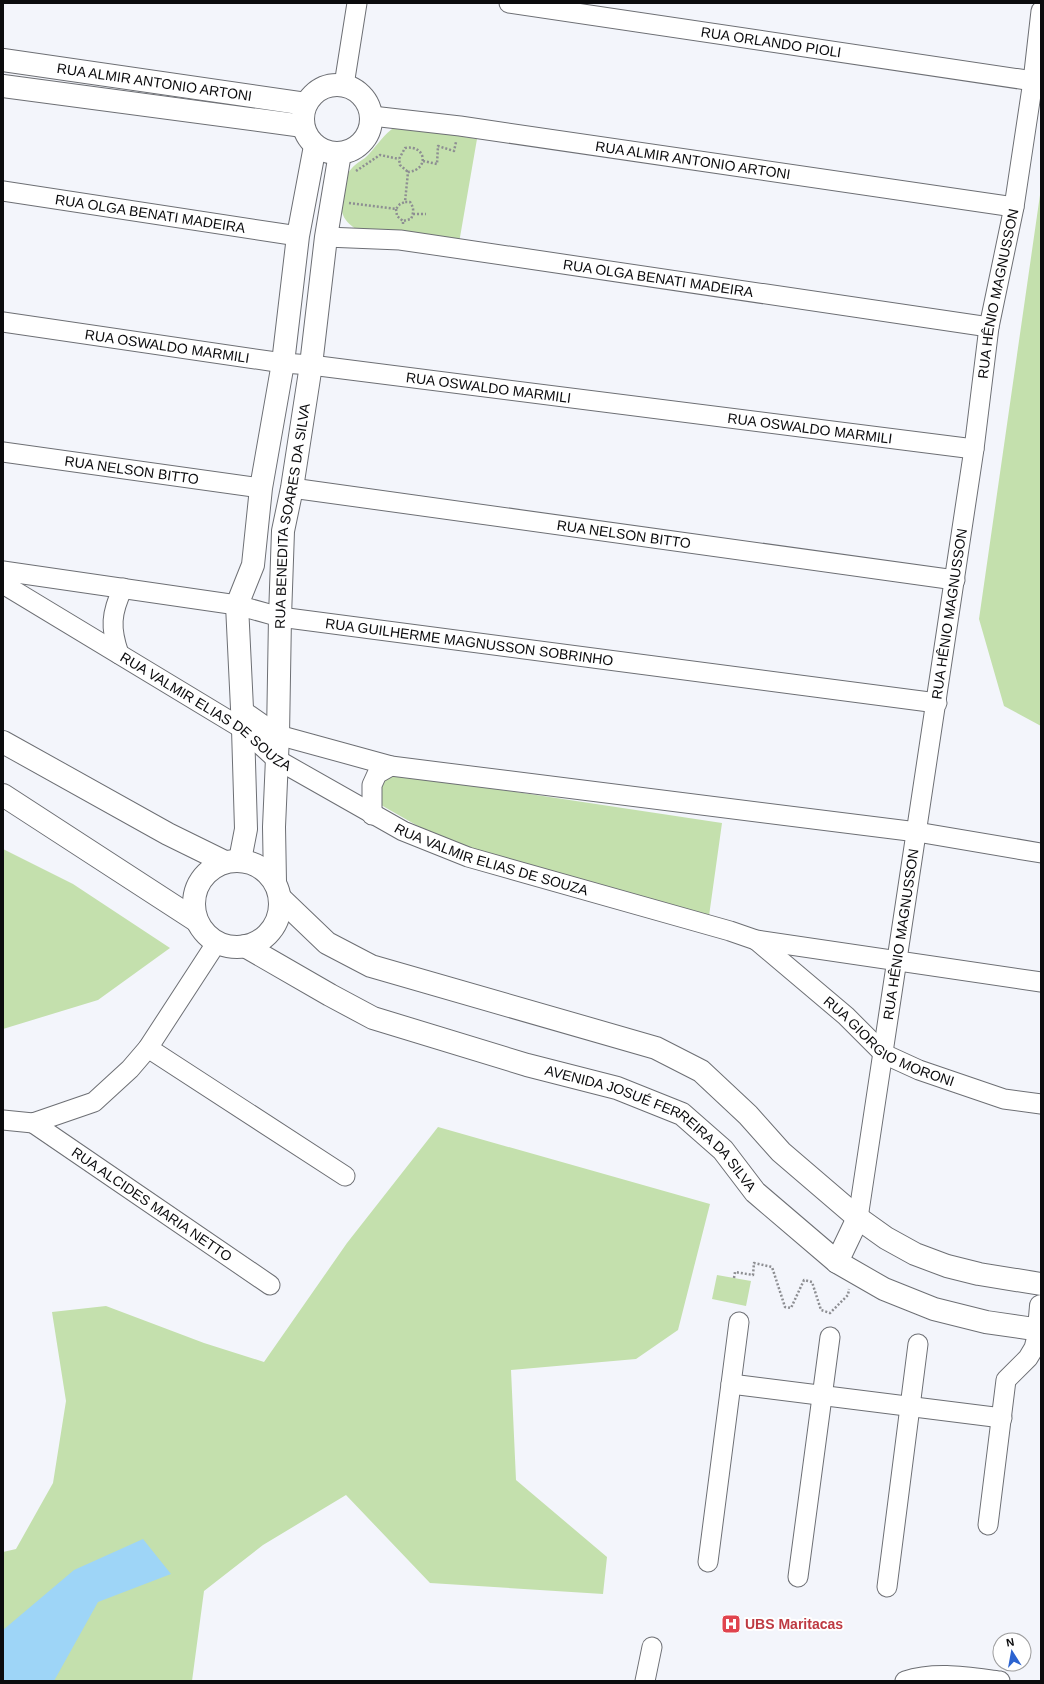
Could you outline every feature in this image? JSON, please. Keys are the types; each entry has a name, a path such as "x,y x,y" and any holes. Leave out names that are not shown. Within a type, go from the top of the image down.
{"main road":[{"name":"RUA ALMIR ANTONIO ARTONI","path":"3,60 306,104"},
{"path":"332,85 344,85 354,89 363,96 369,105 372,116 371,127 367,137 359,146 349,152 326,152 315,146 308,137 303,126 303,114 306,104 313,95 322,88 332,85"},
{"name":"RUA ALMIR ANTONIO ARTONI","path":"3,86 303,126"},
{"name":"RUA BENEDITA SOARES DA SILVA","path":"233,861 246,829 237,605 253,565 261,488 283,363 298,236 315,146"},
{"name":"RUA BENEDITA SOARES DA SILVA","path":"277,890 274,827 278,735 283,531 292,488 311,365 326,237 340,153"},
{"path":"3,742 168,834 233,861 254,864 266,871 277,890 327,943 371,966 656,1048 701,1071 748,1115 781,1152 858,1218 886,1238 915,1254 947,1266 980,1274 1041,1284"},
{"path":"3,795 197,921 206,934 217,942 230,946 245,946 258,942 269,933 276,922 280,908 277,890"},
{"path":"197,921 194,907 195,892 201,879 212,868 233,861"},
{"name":"AVENIDA JOSUÉ FERREIRA DA SILVA","path":"245,946 373,1018 527,1065 617,1088 682,1114 723,1150 755,1192 845,1266 884,1289 934,1309 986,1322 1040,1330"},
{"path":"845,1266 858,1218"},
{"path":"1040,1330 1041,1306"}],"street":[{"path":"344,85 357,3"},
{"name":"RUA ORLANDO PIOLI","path":"509,3 1032,80"},
{"name":"RUA HÊNIO MAGNUSSON","path":"858,1218 955,580 974,449 989,327 1014,207 1041,11"},
{"name":"RUA ALMIR ANTONIO ARTONI","path":"372,116 460,126 1014,207"},
{"name":"RUA OLGA BENATI MADEIRA","path":"3,191 298,236"},
{"name":"RUA OLGA BENATI MADEIRA","path":"326,237 400,240 989,327"},
{"name":"RUA OSWALDO MARMILI","path":"3,322 283,363 311,365 974,449"},
{"name":"RUA NELSON BITTO","path":"3,452 261,488"},
{"name":"RUA NELSON BITTO","path":"292,488 955,580"},
{"name":"RUA GUILHERME MAGNUSSON SOBRINHO","path":"3,571 237,605 280,617 936,703"},
{"name":"RUA VALMIR ELIAS DE SOUZA","path":"3,584 118,654 242,720 276,759 372,815 403,831 468,857 723,928 756,940 1041,982"},
{"path":"118,654 113,637 112,623 115,605 123,588"},
{"path":"242,720 278,735 391,766 917,832 1041,853"},
{"path":"372,815 372,785 377,774 391,766"},
{"name":"RUA GIORGIO MORONI","path":"756,940 846,1016 884,1054 919,1070 1004,1099 1041,1104"},
{"path":"3,1120 33,1124 94,1102 130,1068 148,1048 217,942"},
{"path":"148,1048 345,1176"},
{"name":"RUA ALCIDES MARIA NETTO","path":"33,1124 270,1285"},
{"path":"708,1562 739,1322"},
{"path":"988,1525 1006,1380 1028,1358 1034,1348 1040,1330"},
{"path":"798,1577 821,1395 830,1337"},
{"path":"887,1587 918,1344"},
{"path":"731,1384 1002,1418"},
{"path":"645,1681 652,1647"},
{"path":"905,1681 929,1676 952,1675 1000,1681"}],"path":[{"path":"423,161 437,164 438,146 454,151 460,126"},
{"path":"411,147 417,149 422,154 423,161 421,167 415,172 408,172 400,165 398,159 406,148 411,147"},
{"path":"352,175 380,155 398,159"},
{"path":"405,202 408,172"},
{"path":"410,202 413,208 413,214 411,219 403,221 397,216 396,209 400,204 410,202"},
{"path":"345,203 396,209"},
{"path":"413,214 426,214"},
{"path":"400,240 403,221"},
{"path":"734,1278 735,1272 753,1275 754,1263 772,1267 785,1307 791,1308 804,1280 812,1282 821,1310 830,1312 848,1295 845,1266"}],"green space":[{"path":"395,127 405,127 477,139 459,243 356,229 349,224 344,217 341,207 341,195 346,177 354,166 367,156 384,136"},
{"path":"1041,188 1041,726 1004,706 979,619"},
{"path":"396,774 722,823 709,916 458,849 381,805 380,782"},
{"path":"3,849 73,884 170,948 98,1000 3,1029"},
{"path":"438,1127 710,1204 678,1330 636,1359 511,1370 516,1480 607,1557 603,1594 430,1583 346,1495 263,1545 204,1591 192,1681 3,1681 3,1552 16,1549 53,1483 66,1401 52,1312 106,1306 204,1343 264,1362 347,1243"},
{"path":"717,1275 751,1281 746,1306 712,1299"}],"water":[{"path":"143,1539 171,1574 98,1602 54,1681 3,1681 3,1630 74,1570"}],"place":[{"name":"UBS Maritacas","path":"731,1624"}]}
